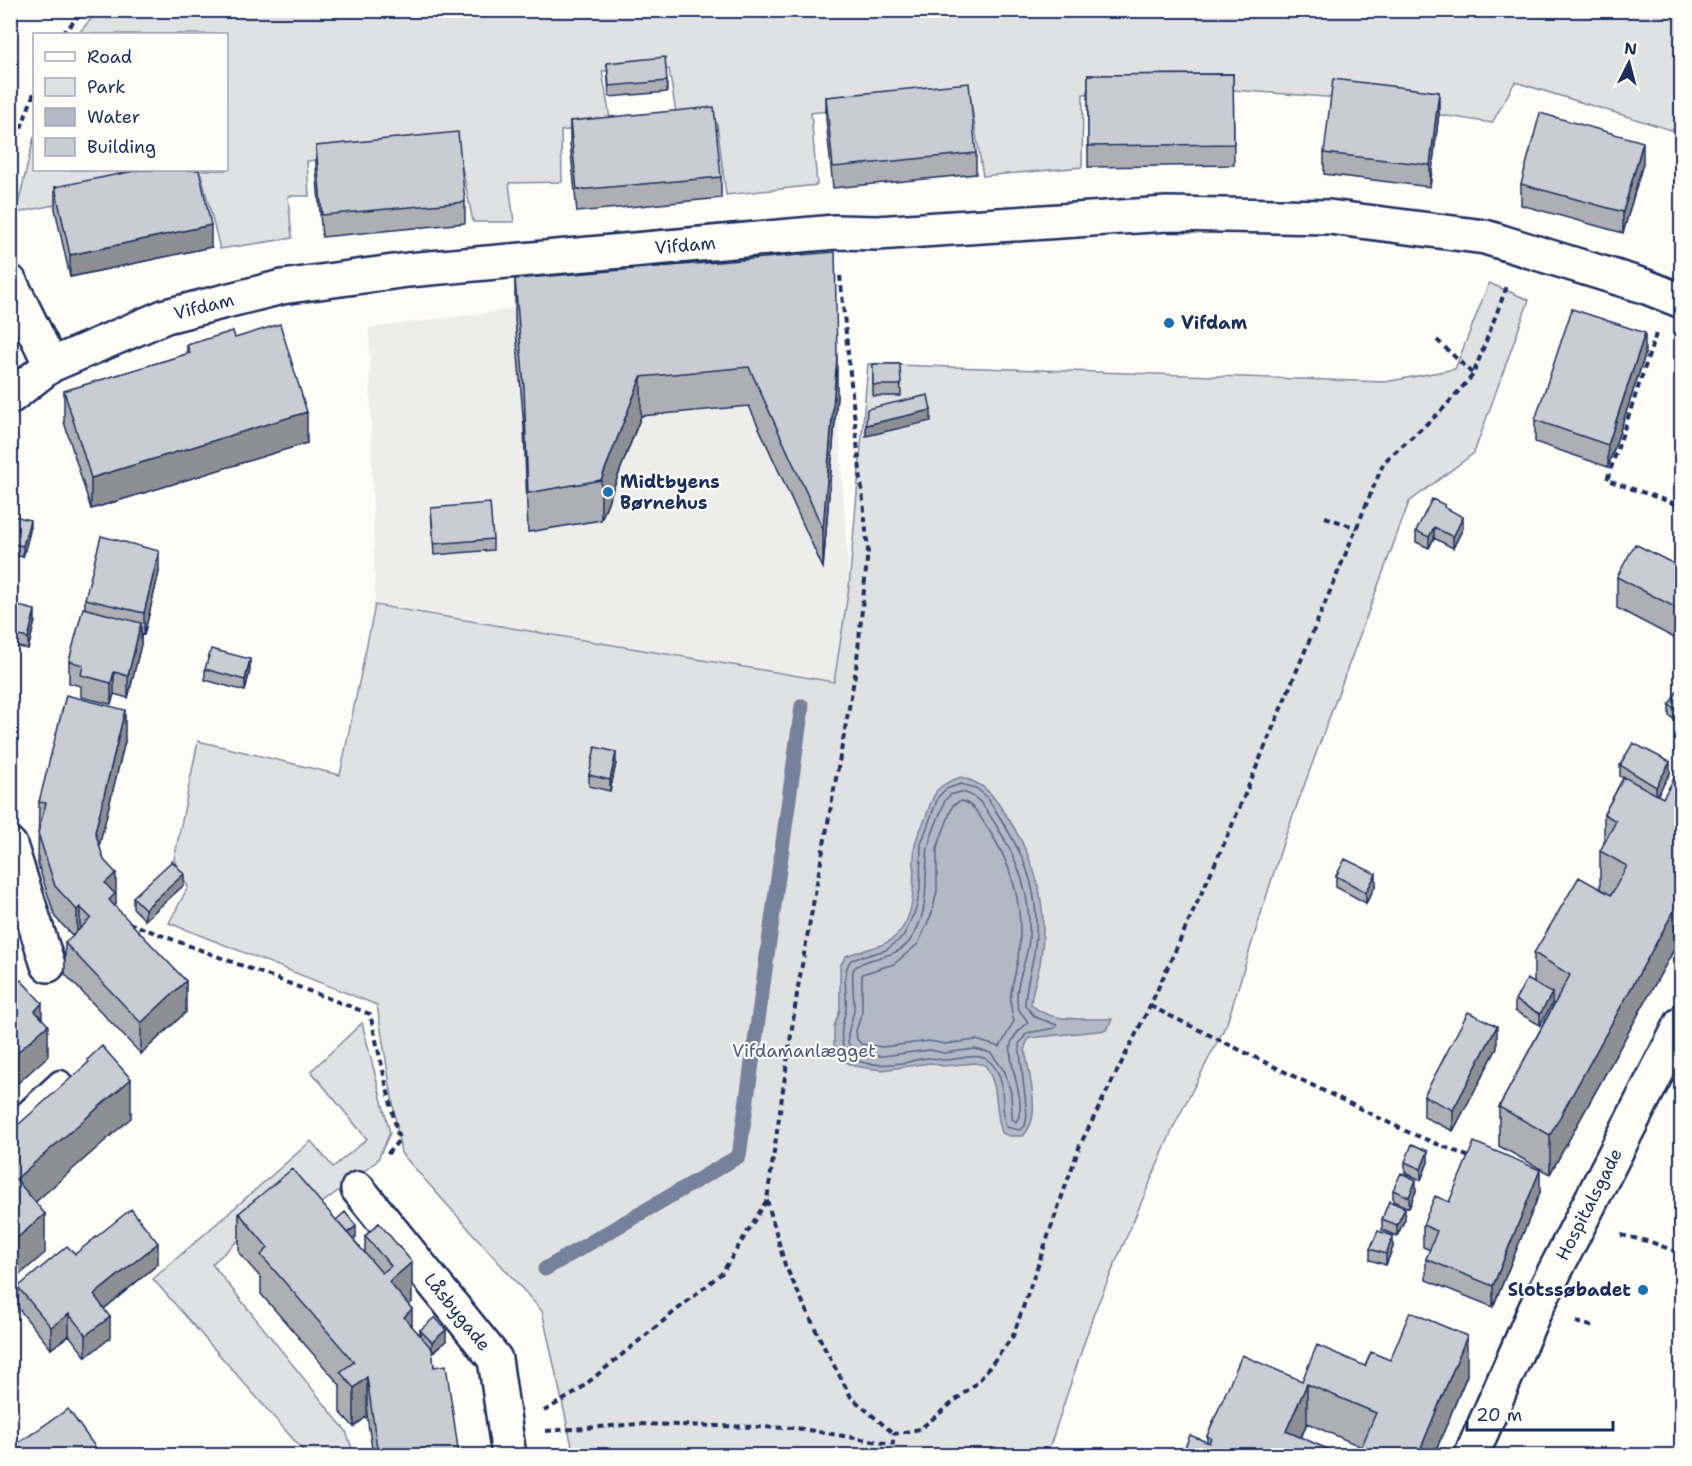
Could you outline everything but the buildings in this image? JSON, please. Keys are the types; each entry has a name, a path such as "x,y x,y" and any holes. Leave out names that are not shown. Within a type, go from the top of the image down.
{"street":[{"name":"Vifdam","path":"10,397 51,366 166,316 282,287 408,270 835,232 877,232 1167,214 1317,217 1485,237 1526,248 1675,298"},
{"path":"10,282 51,366"},
{"path":"10,845 48,965"},
{"name":"Hospitalsgade","path":"1471,1455 1535,1310 1682,1023"},
{"name":"Låsbygade","path":"358,1189 495,1359 508,1444"}],"lane":[{"path":"10,1128 60,1082"}],"path":[{"path":"63,33 85,10"},
{"path":"10,158 33,96"},
{"path":"508,1444 575,1393 722,1273 767,1200 798,987 856,669 868,550 835,232"},
{"path":"894,1434 920,1429 978,1382 1012,1336 1080,1145 1150,1006 1228,835 1384,462 1441,411 1473,375 1500,301 1526,248"},
{"path":"1675,298 1607,480 1682,506"},
{"path":"1437,340 1473,375"},
{"path":"1325,517 1357,528"},
{"path":"118,919 370,1014 399,1140 358,1189"},
{"path":"1150,1006 1410,1133 1476,1160"},
{"path":"767,1200 785,1265 824,1347 852,1396 894,1434"},
{"path":"1577,1225 1651,1242 1682,1254"},
{"path":"508,1444 638,1424 796,1428 891,1444"},
{"path":"891,1455 894,1434"}],"shaded area":[{"name":"Midtbyens Børnehus","path":"829,268 849,587 834,682 375,605 369,328"}],"green space":[{"path":"98,11 1681,11 1681,133 1515,82 1492,123 1326,97 1233,90 1083,94 1082,167 983,176 970,96 811,113 817,185 726,195 717,123 676,113 669,69 602,71 611,124 561,131 562,182 509,183 514,222 473,222 458,147 307,161 309,196 288,196 292,238 220,249 201,174 16,213 33,141 33,171 228,171 228,33 79,33"},
{"name":"Vifdamanlægget","path":"1489,283 1529,300 1474,453 1409,502 1284,840 1227,1023 1174,1126 1094,1313 1047,1455 574,1455 542,1311 401,1153 377,1005 169,923 188,887 174,860 198,741 340,775 375,605 834,682 849,587 868,364 1385,382 1455,369"},
{"path":"362,1023 390,1133 377,1161 309,1213 288,1196 212,1264 346,1431 354,1455 307,1455 153,1279 311,1141 333,1167 367,1139 311,1071"}],"water":[{"path":"961,777 978,784 994,797 1018,835 1034,870 1042,906 1043,924 1040,964 1031,1004 1048,1015 1058,1017 1112,1019 1107,1030 1029,1038 1025,1047 1033,1106 1029,1127 1023,1136 1010,1136 1002,1133 993,1082 985,1065 975,1063 943,1066 930,1063 882,1070 854,1066 844,1061 834,1046 834,1027 840,1010 840,966 846,956 886,943 897,935 904,925 912,904 917,838 936,792 945,784"}],"waterway":[{"path":"545,1269 739,1156 802,706"}],"place":[{"name":"Vifdam","path":"1169,323"},
{"name":"Midtbyens Børnehus","path":"608,492"},
{"name":"Slotssøbadet","path":"1643,1290"}]}
